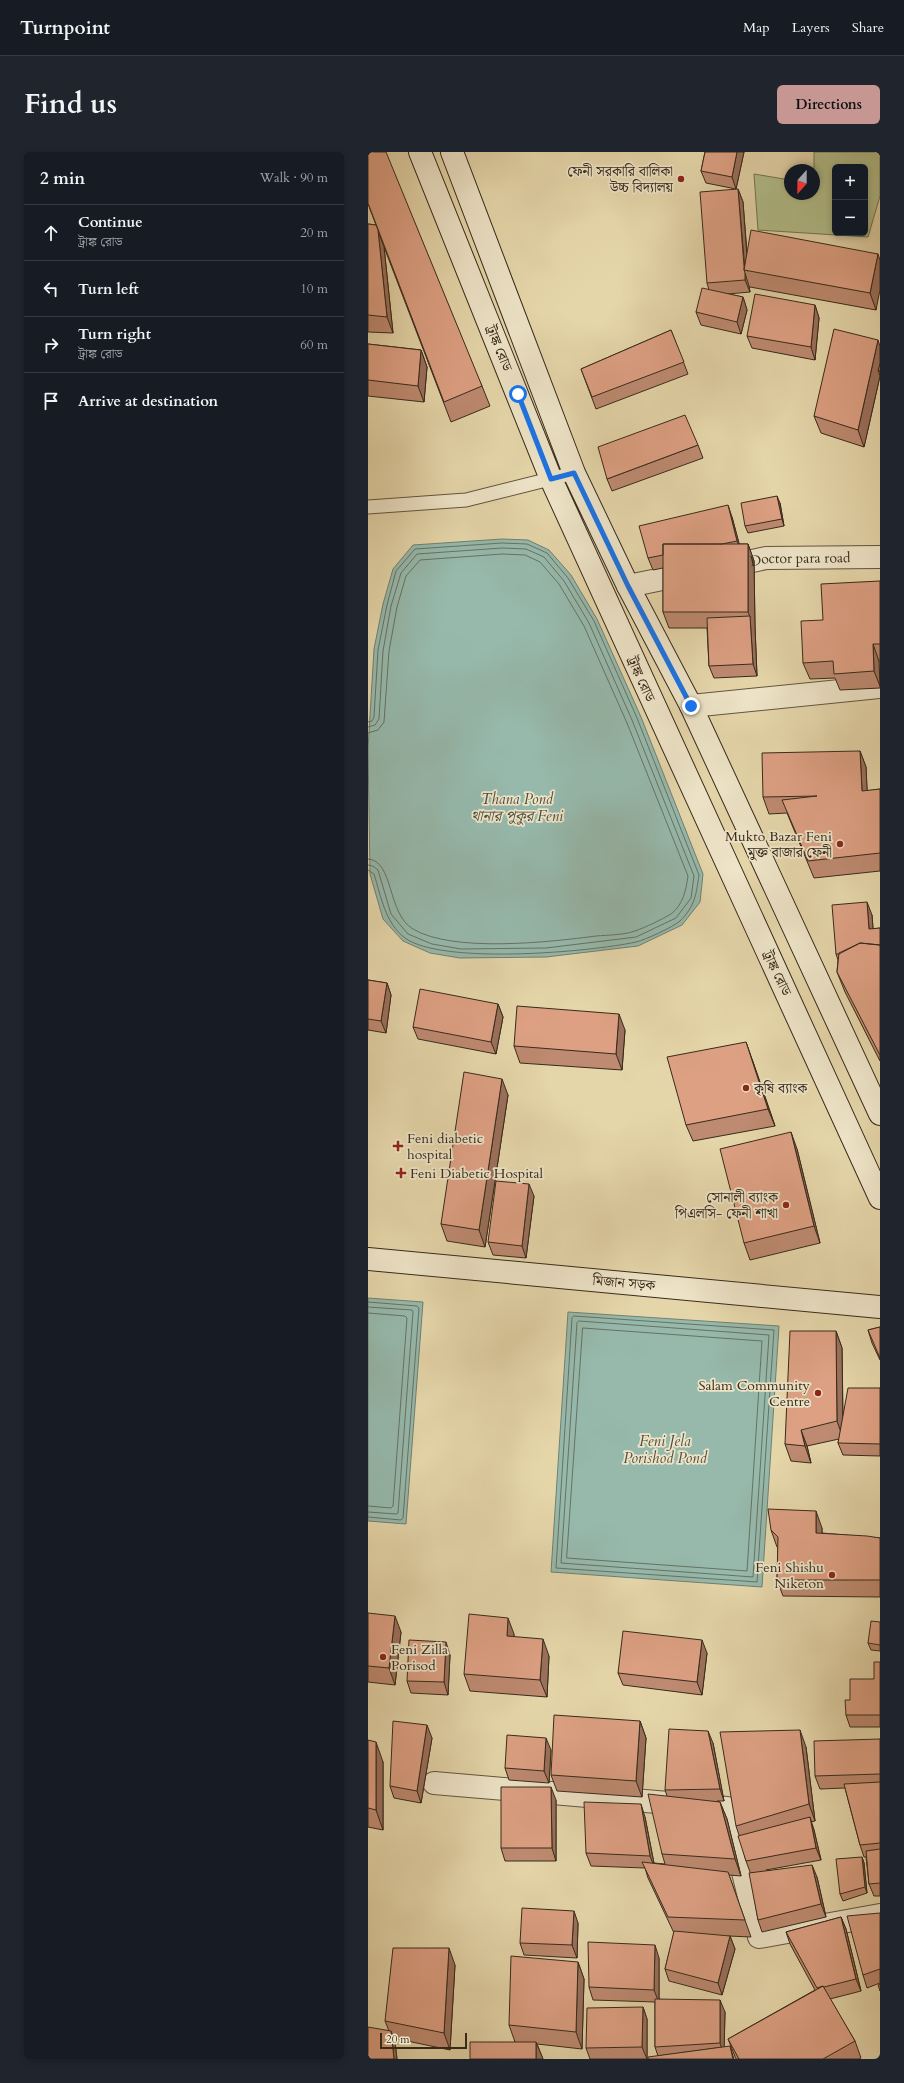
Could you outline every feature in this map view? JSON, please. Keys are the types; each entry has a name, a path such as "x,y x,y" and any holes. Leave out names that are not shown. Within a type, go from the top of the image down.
{"main road":[{"name":"ট্রাঙ্ক রোড","path":"420,152 551,479 880,1198"},
{"name":"ট্রাঙ্ক রোড","path":"452,152 574,473 628,586 691,706 880,1114"},
{"name":"Doctor para road","path":"628,586 766,558 880,557"},
{"path":"691,706 880,687"},
{"name":"মিজান সড়ক","path":"368,1259 880,1307"},
{"path":"434,1783 727,1808 759,1937 880,1915"}],"lane":[{"path":"368,508 466,500 574,473"}],"green space":[{"path":"814,152 880,152 880,196 868,237 852,236 868,236 868,164 832,164 832,235 758,230 754,174 784,179 784,200 820,200 820,164 814,164"}],"water":[{"name":"Thana Pond থানার পুকুর Feni","path":"502,539 528,540 549,550 571,575 597,619 641,717 703,874 700,902 682,925 638,946 546,957 460,958 430,953 403,941 383,919 370,874 368,749 374,649 383,604 393,569 413,545"},
{"path":"368,1298 423,1302 406,1524 368,1521"},
{"name":"Feni Jela Porishod Pond","path":"568,1312 779,1326 762,1587 551,1572"}],"building":[{"path":"368,152 386,152 482,386 444,402 368,203"},
{"path":"705,152 737,152 732,177 701,171"},
{"path":"738,189 745,280 707,283 700,192"},
{"path":"368,224 376,225 378,230 387,317 368,315"},
{"path":"751,230 878,254 870,293 744,270"},
{"path":"702,288 743,297 737,322 696,312"},
{"path":"755,294 815,305 811,347 747,336"},
{"path":"834,329 878,340 858,430 814,416"},
{"path":"671,330 684,362 592,397 581,369"},
{"path":"368,344 421,350 418,386 368,380"},
{"path":"685,415 698,445 607,479 598,447"},
{"path":"777,496 782,519 745,526 741,503"},
{"path":"728,505 737,541 722,544 663,544 663,555 648,558 639,526"},
{"path":"663,544 748,544 748,612 663,612"},
{"path":"880,581 880,644 873,644 874,671 834,674 833,661 803,663 801,621 823,620 821,584"},
{"path":"750,616 753,664 709,666 707,618"},
{"path":"860,751 862,791 880,789 880,853 808,861 782,800 817,796 763,797 762,753"},
{"path":"867,902 869,929 880,928 880,945 860,943 839,954 836,954 832,905"},
{"path":"860,943 880,945 880,1055 837,972 839,953"},
{"path":"368,980 387,983 381,1021 368,1019"},
{"path":"420,989 498,1004 491,1042 413,1027"},
{"path":"517,1006 619,1014 616,1054 514,1046"},
{"path":"746,1042 768,1109 686,1125 667,1057"},
{"path":"464,1072 502,1079 479,1230 441,1224"},
{"path":"791,1132 814,1226 744,1243 720,1149"},
{"path":"496,1181 529,1184 522,1246 488,1242"},
{"path":"880,1327 880,1358 868,1330"},
{"name":"Salam Community Centre","path":"790,1331 836,1331 837,1421 801,1430 805,1446 785,1444"},
{"path":"848,1388 880,1388 880,1444 838,1443"},
{"name":"Feni Shishu Niketon","path":"768,1509 816,1511 816,1533 880,1538 880,1580 777,1580 778,1537 771,1530"},
{"path":"368,1613 395,1616 389,1668 368,1666"},
{"path":"469,1614 508,1618 507,1636 543,1639 540,1680 464,1674"},
{"path":"871,1621 880,1622 880,1645 868,1643"},
{"path":"623,1631 702,1640 697,1682 618,1673"},
{"path":"409,1640 446,1642 444,1682 407,1681"},
{"path":"874,1662 880,1662 880,1715 846,1715 845,1700 850,1700 850,1679 874,1679"},
{"path":"554,1715 640,1721 636,1781 551,1775"},
{"path":"393,1721 427,1725 417,1791 390,1786"},
{"path":"669,1729 708,1731 720,1789 665,1790"},
{"path":"800,1730 809,1804 736,1826 720,1732"},
{"path":"507,1735 546,1738 544,1771 505,1768"},
{"path":"880,1739 880,1774 815,1776 814,1741"},
{"path":"368,1740 376,1742 376,1810 368,1808"},
{"path":"880,1782 880,1843 860,1845 844,1784"},
{"path":"501,1787 551,1787 552,1848 501,1848"},
{"path":"648,1794 720,1802 735,1859 662,1854"},
{"path":"584,1802 641,1804 650,1856 586,1853"},
{"path":"810,1817 816,1848 746,1861 738,1836"},
{"path":"880,1849 880,1883 869,1884 866,1851"},
{"path":"862,1857 865,1887 840,1894 836,1859"},
{"path":"642,1862 728,1872 745,1920 668,1917"},
{"path":"812,1865 821,1904 758,1920 749,1873"},
{"path":"522,1908 574,1911 572,1945 520,1943"},
{"path":"880,1913 880,1969 863,1975 847,1916"},
{"path":"841,1917 856,1979 817,1988 786,1932"},
{"path":"674,1931 730,1936 718,1983 665,1969"},
{"path":"588,1942 655,1945 654,1990 589,1987"},
{"path":"393,1948 449,1948 444,2033 385,2021"},
{"path":"511,1956 578,1962 576,2032 509,2025"},
{"path":"823,1986 855,2041 823,2059 739,2059 728,2039"},
{"path":"655,1999 720,2000 720,2043 655,2047"},
{"path":"643,2007 642,2047 586,2048 587,2008"},
{"path":"368,2027 391,2031 394,2059 368,2059"},
{"path":"470,2042 536,2042 536,2059 470,2059"},
{"path":"730,2046 733,2059 648,2059 648,2057"}],"place":[{"name":"ফেনী সরকারি বালিকা উচ্চ বিদ্যালয়","path":"681,179"},
{"name":"Mukto Bazar Feni মুক্ত বাজার ফেনী","path":"840,844"},
{"name":"কৃষি ব্যাংক","path":"746,1088"},
{"name":"Feni diabetic hospital","path":"398,1146"},
{"name":"Feni Diabetic Hospital","path":"401,1173"},
{"name":"সোনালী ব্যাংক পিএলসি- ফেনী শাখা","path":"786,1205"},
{"name":"Salam Community Centre","path":"818,1393"},
{"name":"Feni Shishu Niketon","path":"832,1575"},
{"name":"Feni Zilla Porisod","path":"383,1657"}],"route":[{"path":"518,394 551,479 574,473 628,586 691,706"}]}
